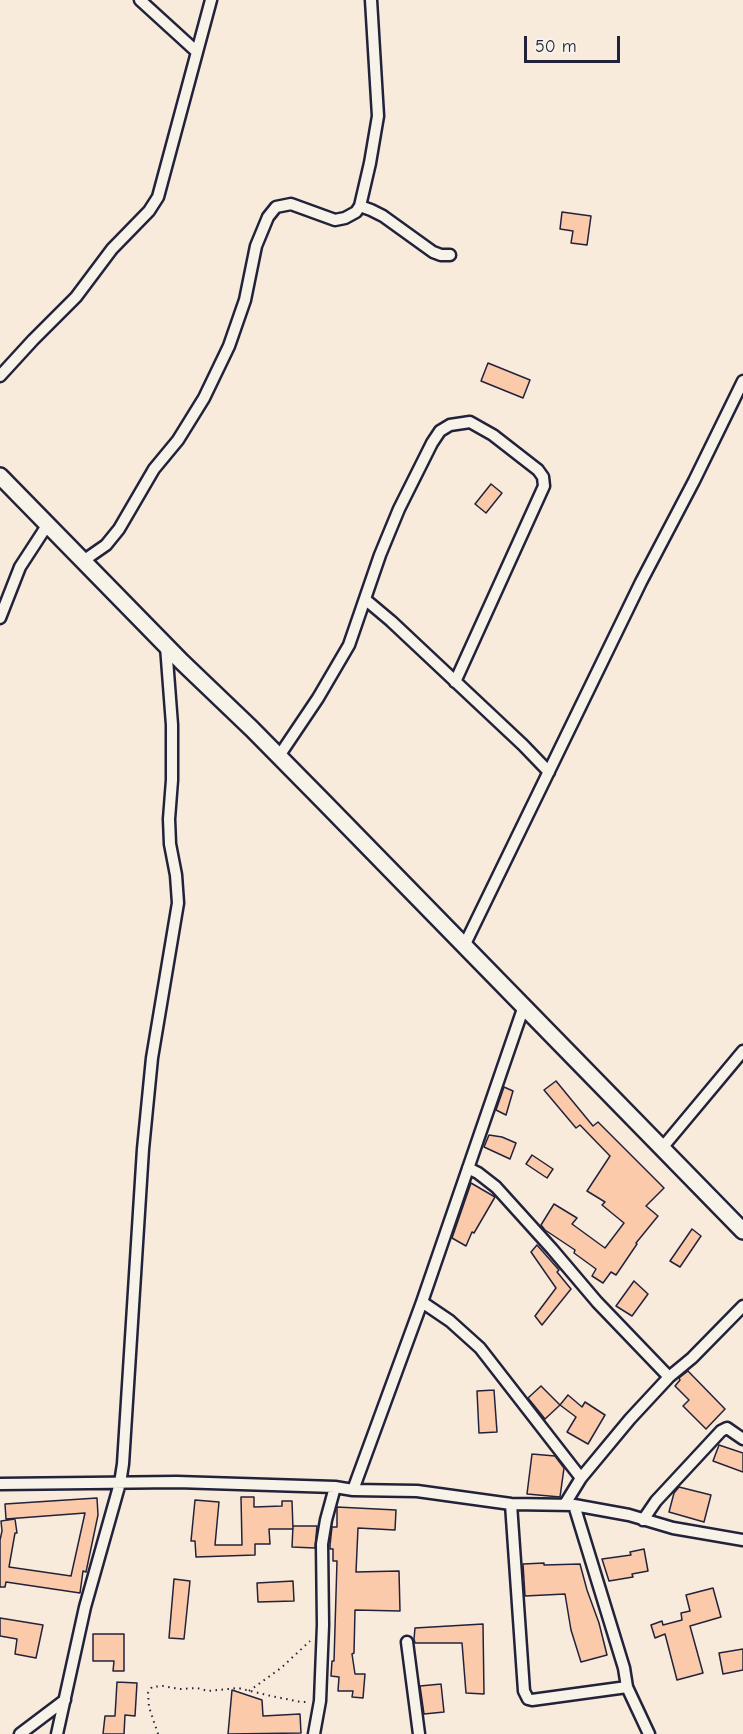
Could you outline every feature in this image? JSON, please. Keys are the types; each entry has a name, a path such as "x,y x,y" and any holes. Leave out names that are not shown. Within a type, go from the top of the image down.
{"street":[{"path":"140,0 197,52"},
{"path":"0,376 76,297 112,249 149,211 158,197 211,0"},
{"path":"83,561 106,545 119,529 154,469 178,440 204,398 229,346 245,300 256,246 268,218 276,207 291,204 335,220 356,212 360,206 378,116 371,0"},
{"path":"360,206 382,216 433,252 450,255"},
{"path":"464,946 640,582 694,481 743,381"},
{"path":"279,756 318,698 348,645 399,509 432,443 440,431 450,425 470,422 493,435 538,470 543,477 544,486 455,682"},
{"path":"0,476 166,646 279,756 743,1231"},
{"path":"0,618 20,567 48,524"},
{"path":"366,600 523,745 549,772"},
{"path":"57,1734 85,1607 120,1483 134,1315 144,1138 152,1058 178,903 170,844 172,725 166,646"},
{"path":"353,1490 422,1302 524,1006"},
{"path":"662,1148 743,1051"},
{"path":"468,1168 496,1187 597,1302 669,1377"},
{"path":"422,1302 450,1321 480,1348 581,1478"},
{"path":"649,1734 627,1687 624,1668 569,1505 581,1478 630,1419 669,1377 692,1358 743,1306"},
{"path":"643,1520 656,1501 721,1431 727,1428 743,1439"},
{"path":"0,1484 177,1482 417,1491 511,1504 569,1505 617,1513 673,1528 743,1540"},
{"path":"314,1734 320,1701 323,1625 322,1544 335,1487"},
{"path":"511,1504 524,1691 528,1699 627,1687"},
{"path":"407,1642 419,1734"},
{"path":"20,1734 65,1700"}],"path":[{"path":"249,1691 281,1668 310,1641 323,1625"},
{"path":"158,1734 149,1707 148,1693 152,1687 197,1688 208,1691 238,1688 301,1702 320,1701"}],"building":[{"path":"562,212 591,216 587,245 571,243 573,231 560,229"},
{"path":"488,363 530,380 523,398 481,381"},
{"path":"491,484 502,493 486,513 475,504"},
{"path":"556,1081 593,1126 598,1122 664,1188 646,1206 658,1216 636,1243 616,1275 611,1272 603,1283 592,1276 596,1269 541,1225 554,1204 577,1218 572,1224 605,1248 624,1223 602,1205 605,1202 587,1191 610,1156 580,1125 576,1128 544,1090"},
{"path":"504,1087 513,1091 506,1115 496,1110"},
{"path":"489,1135 516,1143 510,1159 484,1147"},
{"path":"532,1155 553,1169 547,1178 526,1164"},
{"path":"471,1183 495,1197 474,1233 472,1232 466,1246 452,1238"},
{"path":"692,1229 701,1236 680,1267 670,1261"},
{"path":"537,1245 559,1270 557,1272 571,1289 542,1325 535,1316 556,1288 531,1252"},
{"path":"634,1281 648,1294 632,1316 616,1306"},
{"path":"688,1371 725,1409 706,1429 683,1406 689,1400 675,1386 679,1378"},
{"path":"541,1386 560,1405 545,1419 528,1398"},
{"path":"494,1390 497,1432 479,1433 477,1391"},
{"path":"568,1395 582,1407 585,1402 605,1415 588,1444 567,1432 576,1417 560,1405"},
{"path":"719,1445 743,1453 743,1472 713,1461"},
{"path":"532,1454 555,1456 564,1468 560,1497 527,1494"},
{"path":"679,1487 711,1495 704,1522 669,1512 674,1493"},
{"path":"241,1497 254,1497 254,1507 282,1506 282,1501 292,1501 293,1529 269,1529 270,1544 255,1544 255,1555 196,1557 195,1541 191,1541 195,1500 219,1502 215,1545 242,1545"},
{"path":"97,1498 98,1515 86,1572 83,1571 80,1593 6,1582 5,1587 0,1587 1,1521 15,1519 17,1533 15,1533 9,1567 71,1576 85,1513 6,1519 5,1504"},
{"path":"337,1507 396,1510 395,1530 358,1528 356,1572 399,1571 400,1611 355,1610 354,1653 352,1654 355,1674 365,1674 363,1698 352,1697 353,1691 338,1691 339,1677 331,1676 332,1661 334,1661 337,1561 333,1561 333,1549 330,1549 330,1545 332,1527 337,1527"},
{"path":"293,1526 317,1526 315,1548 292,1547"},
{"path":"644,1549 648,1571 632,1574 633,1577 609,1581 602,1559 631,1555 630,1552"},
{"path":"544,1563 544,1565 580,1564 607,1655 581,1662 571,1630 565,1594 525,1596 523,1564"},
{"path":"174,1579 190,1581 184,1639 169,1638"},
{"path":"293,1581 294,1601 258,1602 257,1583"},
{"path":"713,1588 721,1617 690,1626 703,1673 677,1680 665,1634 655,1638 651,1625 662,1621 663,1625 682,1620 681,1613 690,1611 686,1595"},
{"path":"0,1618 43,1625 36,1658 15,1654 17,1639 0,1636"},
{"path":"483,1624 484,1694 466,1693 462,1643 415,1643 415,1628"},
{"path":"93,1634 124,1634 124,1671 113,1671 114,1661 93,1661"},
{"path":"743,1649 743,1670 723,1674 719,1653"},
{"path":"117,1682 137,1683 135,1716 125,1715 124,1734 103,1734 105,1716 115,1716"},
{"path":"441,1684 444,1712 424,1714 420,1686"},
{"path":"232,1690 262,1700 263,1716 300,1714 301,1733 228,1734"}]}
